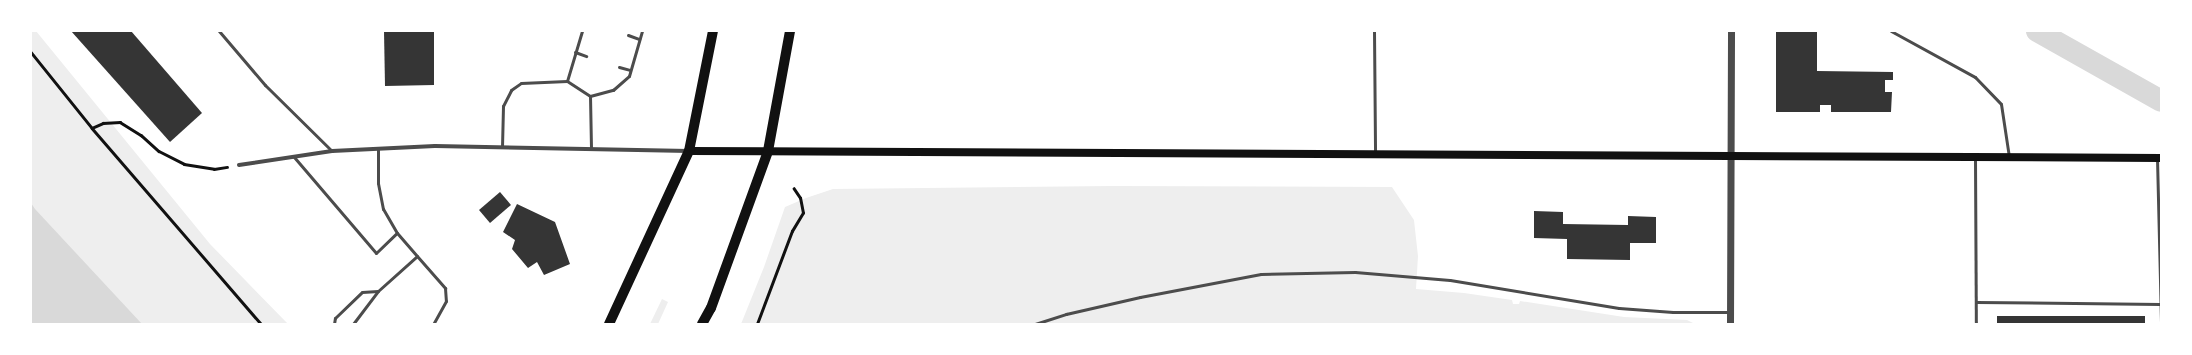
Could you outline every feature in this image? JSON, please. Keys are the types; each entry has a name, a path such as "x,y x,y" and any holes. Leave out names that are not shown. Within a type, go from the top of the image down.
{"main road":[{"path":"609,324 689,151 713,31"},
{"path":"702,324 711,308 768,152 790,31"},
{"path":"689,151 2159,158"}],"street":[{"path":"1730,324 1732,31"},
{"path":"239,165 332,151 435,146 689,151"}],"lane":[{"path":"219,31 265,84 332,151"},
{"path":"567,81 582,31"},
{"path":"502,147 503,106 511,90 521,82 567,81 590,96 613,90 629,76 642,31"},
{"path":"1374,31 1375,154"},
{"path":"1891,31 1975,77 1996,98 2001,104 2009,157"},
{"path":"628,35 639,39"},
{"path":"575,52 586,56"},
{"path":"619,67 630,70"},
{"path":"590,96 591,149"},
{"path":"378,148 378,184 383,209 397,232 445,288 446,301 434,324"},
{"path":"294,157 376,253 397,232"},
{"path":"1974,157 1976,324"},
{"path":"2159,158 2160,324"},
{"path":"354,324 378,290 417,256"},
{"path":"1035,324 1066,314 1140,297 1260,274 1347,272 1450,280 1619,308 1673,312 1730,312"},
{"path":"334,324 335,318 362,292 378,290"},
{"path":"1976,302 2160,304"}],"path":[{"path":"31,52 92,128 261,324"},
{"path":"92,128 103,123 120,122 141,135 159,152 184,164 214,169 239,165"},
{"path":"757,324 792,231 803,213 800,198 794,189"}],"shaded area":[{"path":"31,31 36,31 210,244 288,324 31,324"},
{"path":"1112,186 1392,187 1414,220 1418,256 1416,289 1464,293 1512,300 1513,304 1519,304 1520,301 1624,317 1687,320 1695,324 741,324 764,267 785,207 806,198 833,189"},
{"path":"31,203 35,209 142,324 31,324"},
{"path":"662,299 668,302 658,324 650,324"}],"building":[{"path":"71,31 131,31 202,113 170,142"},
{"path":"384,31 434,31 434,85 385,86"},
{"path":"1776,31 1817,31 1817,71 1893,72 1893,80 1885,80 1885,92 1892,92 1891,112 1831,112 1831,105 1820,105 1820,112 1776,112"},
{"path":"500,192 511,205 490,223 479,210"},
{"path":"517,204 555,222 570,264 544,275 537,262 528,268 512,249 515,240 503,232"},
{"path":"1534,211 1563,212 1563,224 1628,225 1628,216 1656,217 1656,243 1630,243 1630,260 1567,259 1567,239 1534,238"},
{"path":"1997,316 2145,316 2145,324 1997,324"}],"waterway":[{"path":"2037,31 2161,101"}]}
